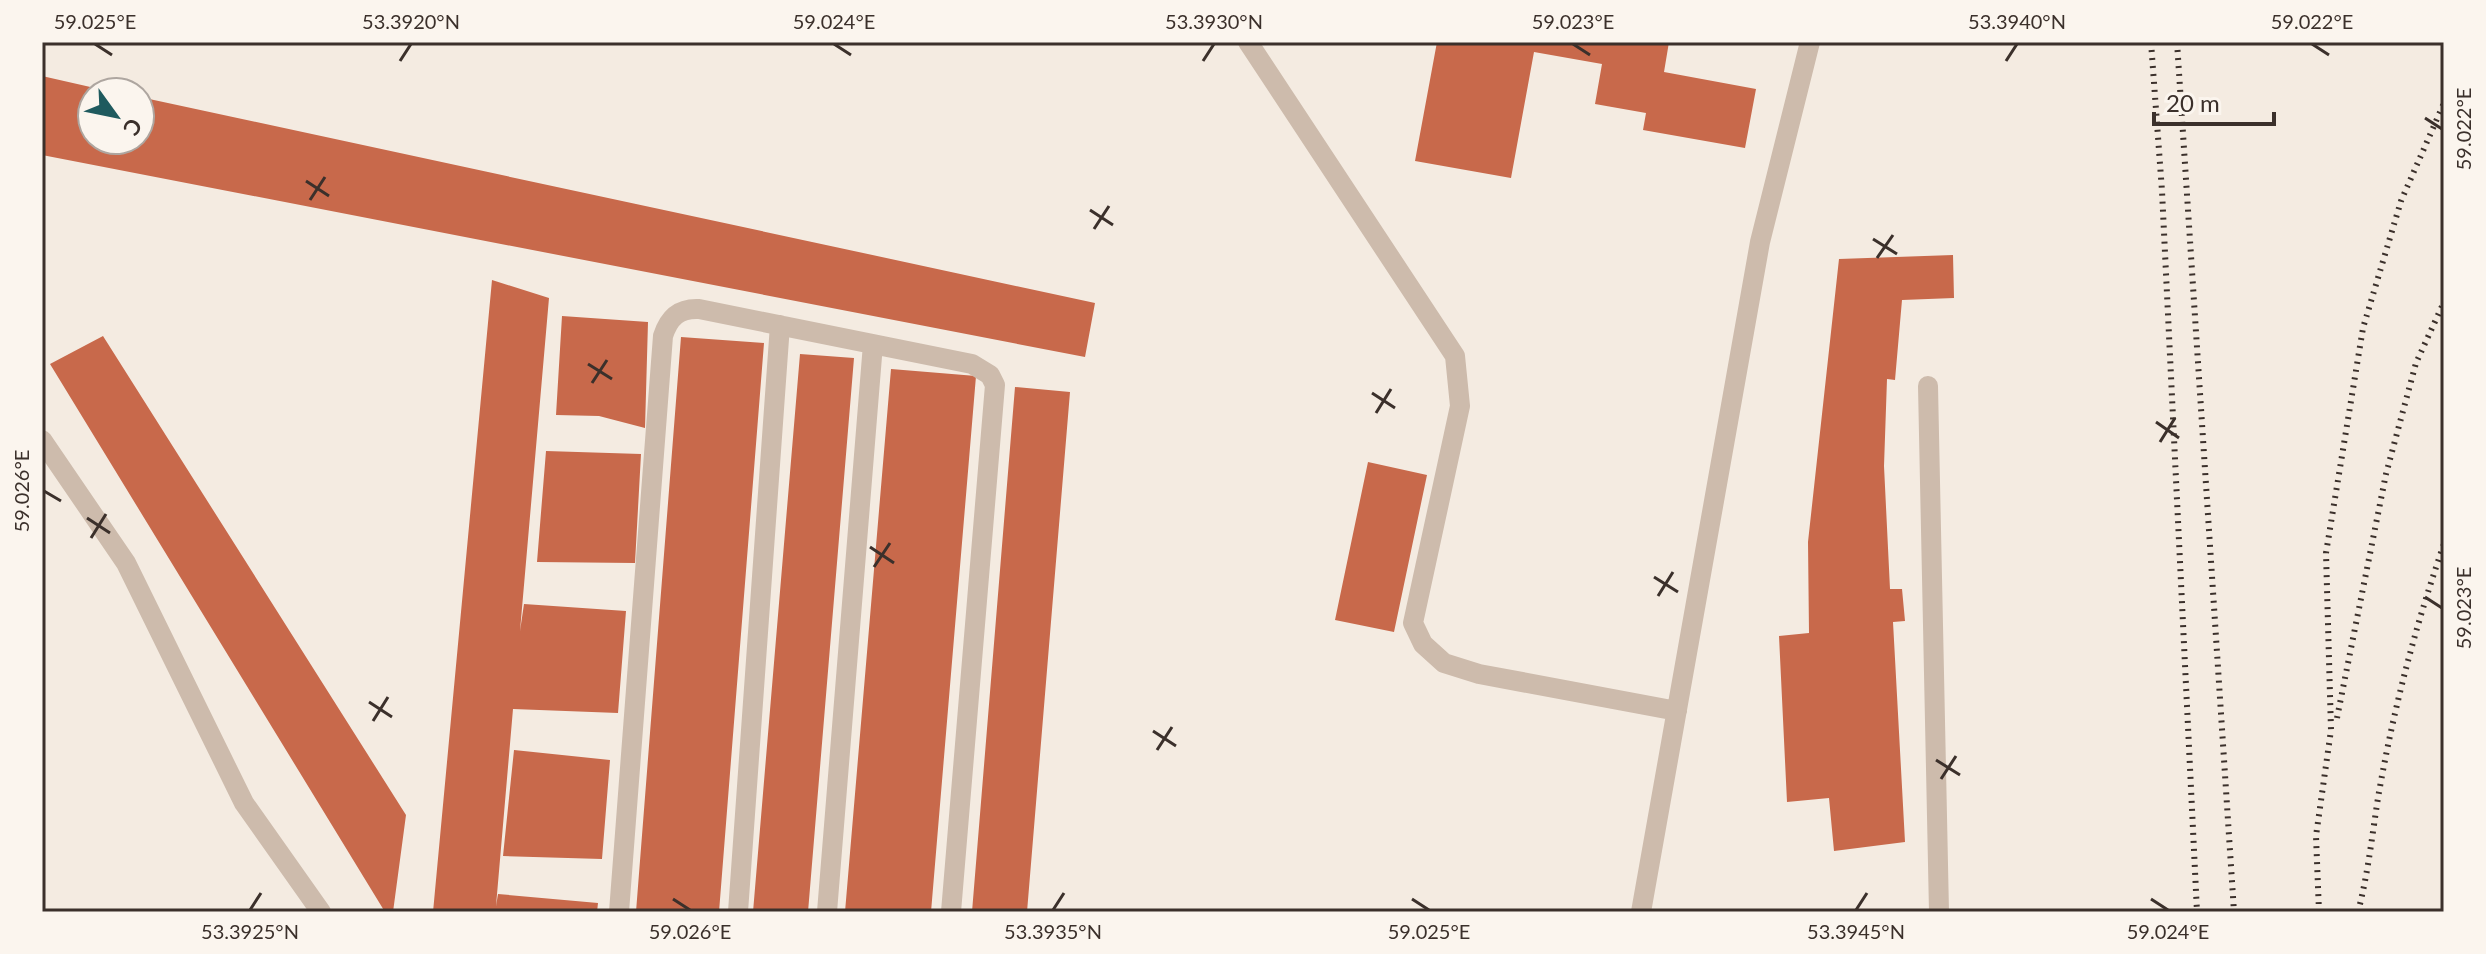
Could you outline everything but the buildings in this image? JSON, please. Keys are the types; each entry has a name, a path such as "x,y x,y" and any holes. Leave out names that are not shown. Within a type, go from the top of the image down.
{"lane":[{"path":"1248,42 1455,356 1460,406 1413,623 1423,644 1444,663 1479,674 1677,711"},
{"path":"1641,912 1760,242 1810,42"},
{"path":"619,912 663,336 675,314 687,309 699,309 972,364 990,375 995,385 951,912"},
{"path":"738,912 780,325"},
{"path":"827,912 873,344"},
{"path":"1928,386 1939,912"},
{"path":"42,440 126,563 244,803 321,912"}],"railway":[{"path":"2151,42 2162,191 2197,912"},
{"path":"2177,42 2234,912"},
{"path":"2319,912 2316,836 2331,730 2326,553 2363,328 2401,201 2444,103"},
{"path":"2337,718 2386,474 2416,363 2444,302"},
{"path":"2358,912 2398,701 2444,544"}]}
